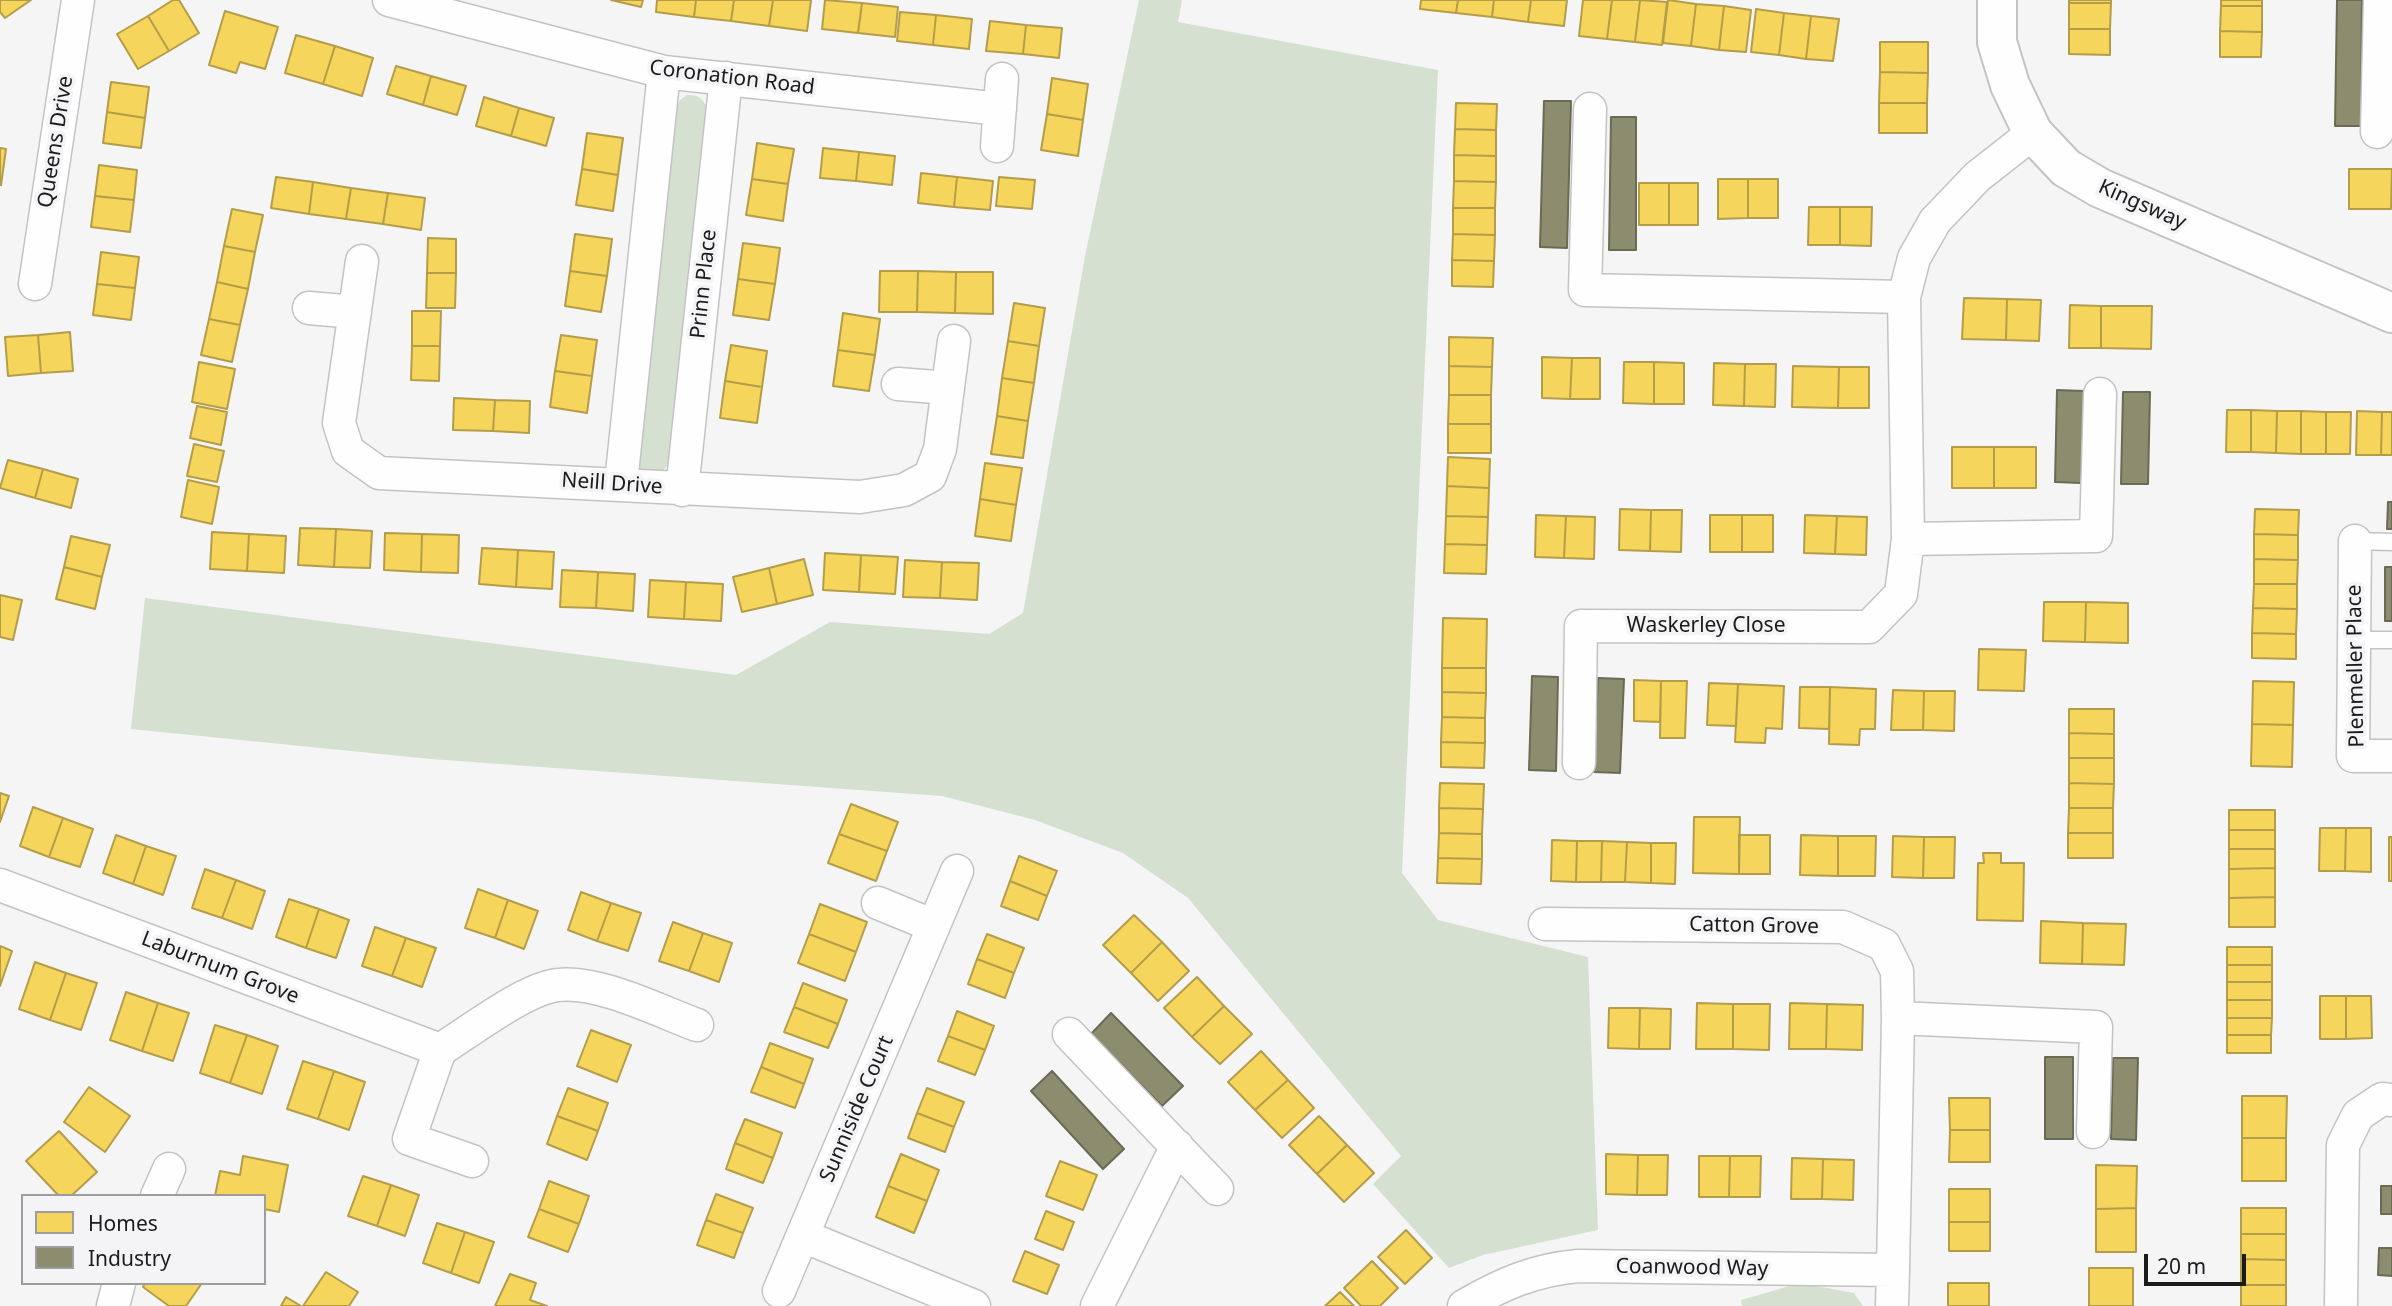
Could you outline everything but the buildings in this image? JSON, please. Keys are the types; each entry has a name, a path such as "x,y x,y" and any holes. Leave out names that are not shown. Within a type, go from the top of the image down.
{"street":[{"name":"Queens Drive","path":"35,284 78,0"},
{"name":"Coronation Road","path":"388,0 664,72 1001,94 996,146"},
{"name":"Kingsway","path":"1997,0 1997,42 2010,85 2033,133 2066,168 2100,188 2392,313"},
{"path":"2377,132 2380,0"},
{"path":"621,483 664,72"},
{"name":"Prinn Place","path":"682,489 726,78"},
{"path":"1590,109 1585,290 1904,297"},
{"name":"Waskerley Close","path":"1579,763 1581,626 1868,626 1901,594 1908,539 1904,297 1914,258 1935,221 1977,177 2033,133"},
{"name":"Neill Drive","path":"362,261 339,423 348,451 379,473 860,497 904,490 930,476 940,449 954,341"},
{"path":"309,308 355,312"},
{"path":"898,384 948,388"},
{"path":"1908,539 2096,536 2100,394"},
{"name":"Plenmeller Place","path":"2355,541 2353,756 2392,756"},
{"name":"Sunniside Court","path":"779,1292 957,871"},
{"name":"Laburnum Grove","path":"0,885 440,1050"},
{"path":"878,902 934,926"},
{"name":"Catton Grove","path":"1545,924 1843,927 1884,945 1897,971 1893,1270"},
{"path":"472,1161 409,1139 440,1050 532,993 558,985 595,988 697,1025"},
{"path":"1898,1018 2096,1027 2093,1132"},
{"path":"1069,1034 1217,1189"},
{"path":"2341,1306 2343,1145 2358,1115 2382,1099 2392,1100"},
{"path":"1097,1306 1177,1146"},
{"path":"803,1236 974,1306"},
{"name":"Coanwood Way","path":"1464,1306 1502,1285 1545,1269 1578,1266 1893,1270"},
{"path":"1892,1306 1893,1270"},
{"path":"113,1306 118,1285"}],"lane":[{"path":"2355,541 2392,542"},
{"path":"2354,640 2392,640"}],"green space":[{"path":"1139,0 1182,0 1178,22 1438,70 1402,873 1438,920 1588,957 1598,1230 1483,1255 1449,1268 1373,1184 1401,1156 1188,898 1123,853 1035,820 942,796 431,759 131,729 145,598 736,675 830,622 989,634 1023,613 1085,256"},
{"path":"687,95 700,98 707,109 668,465 659,475 644,473 638,466 676,108 680,100"},
{"path":"1800,1283 1854,1293 1863,1306 1742,1306 1741,1300"}]}
